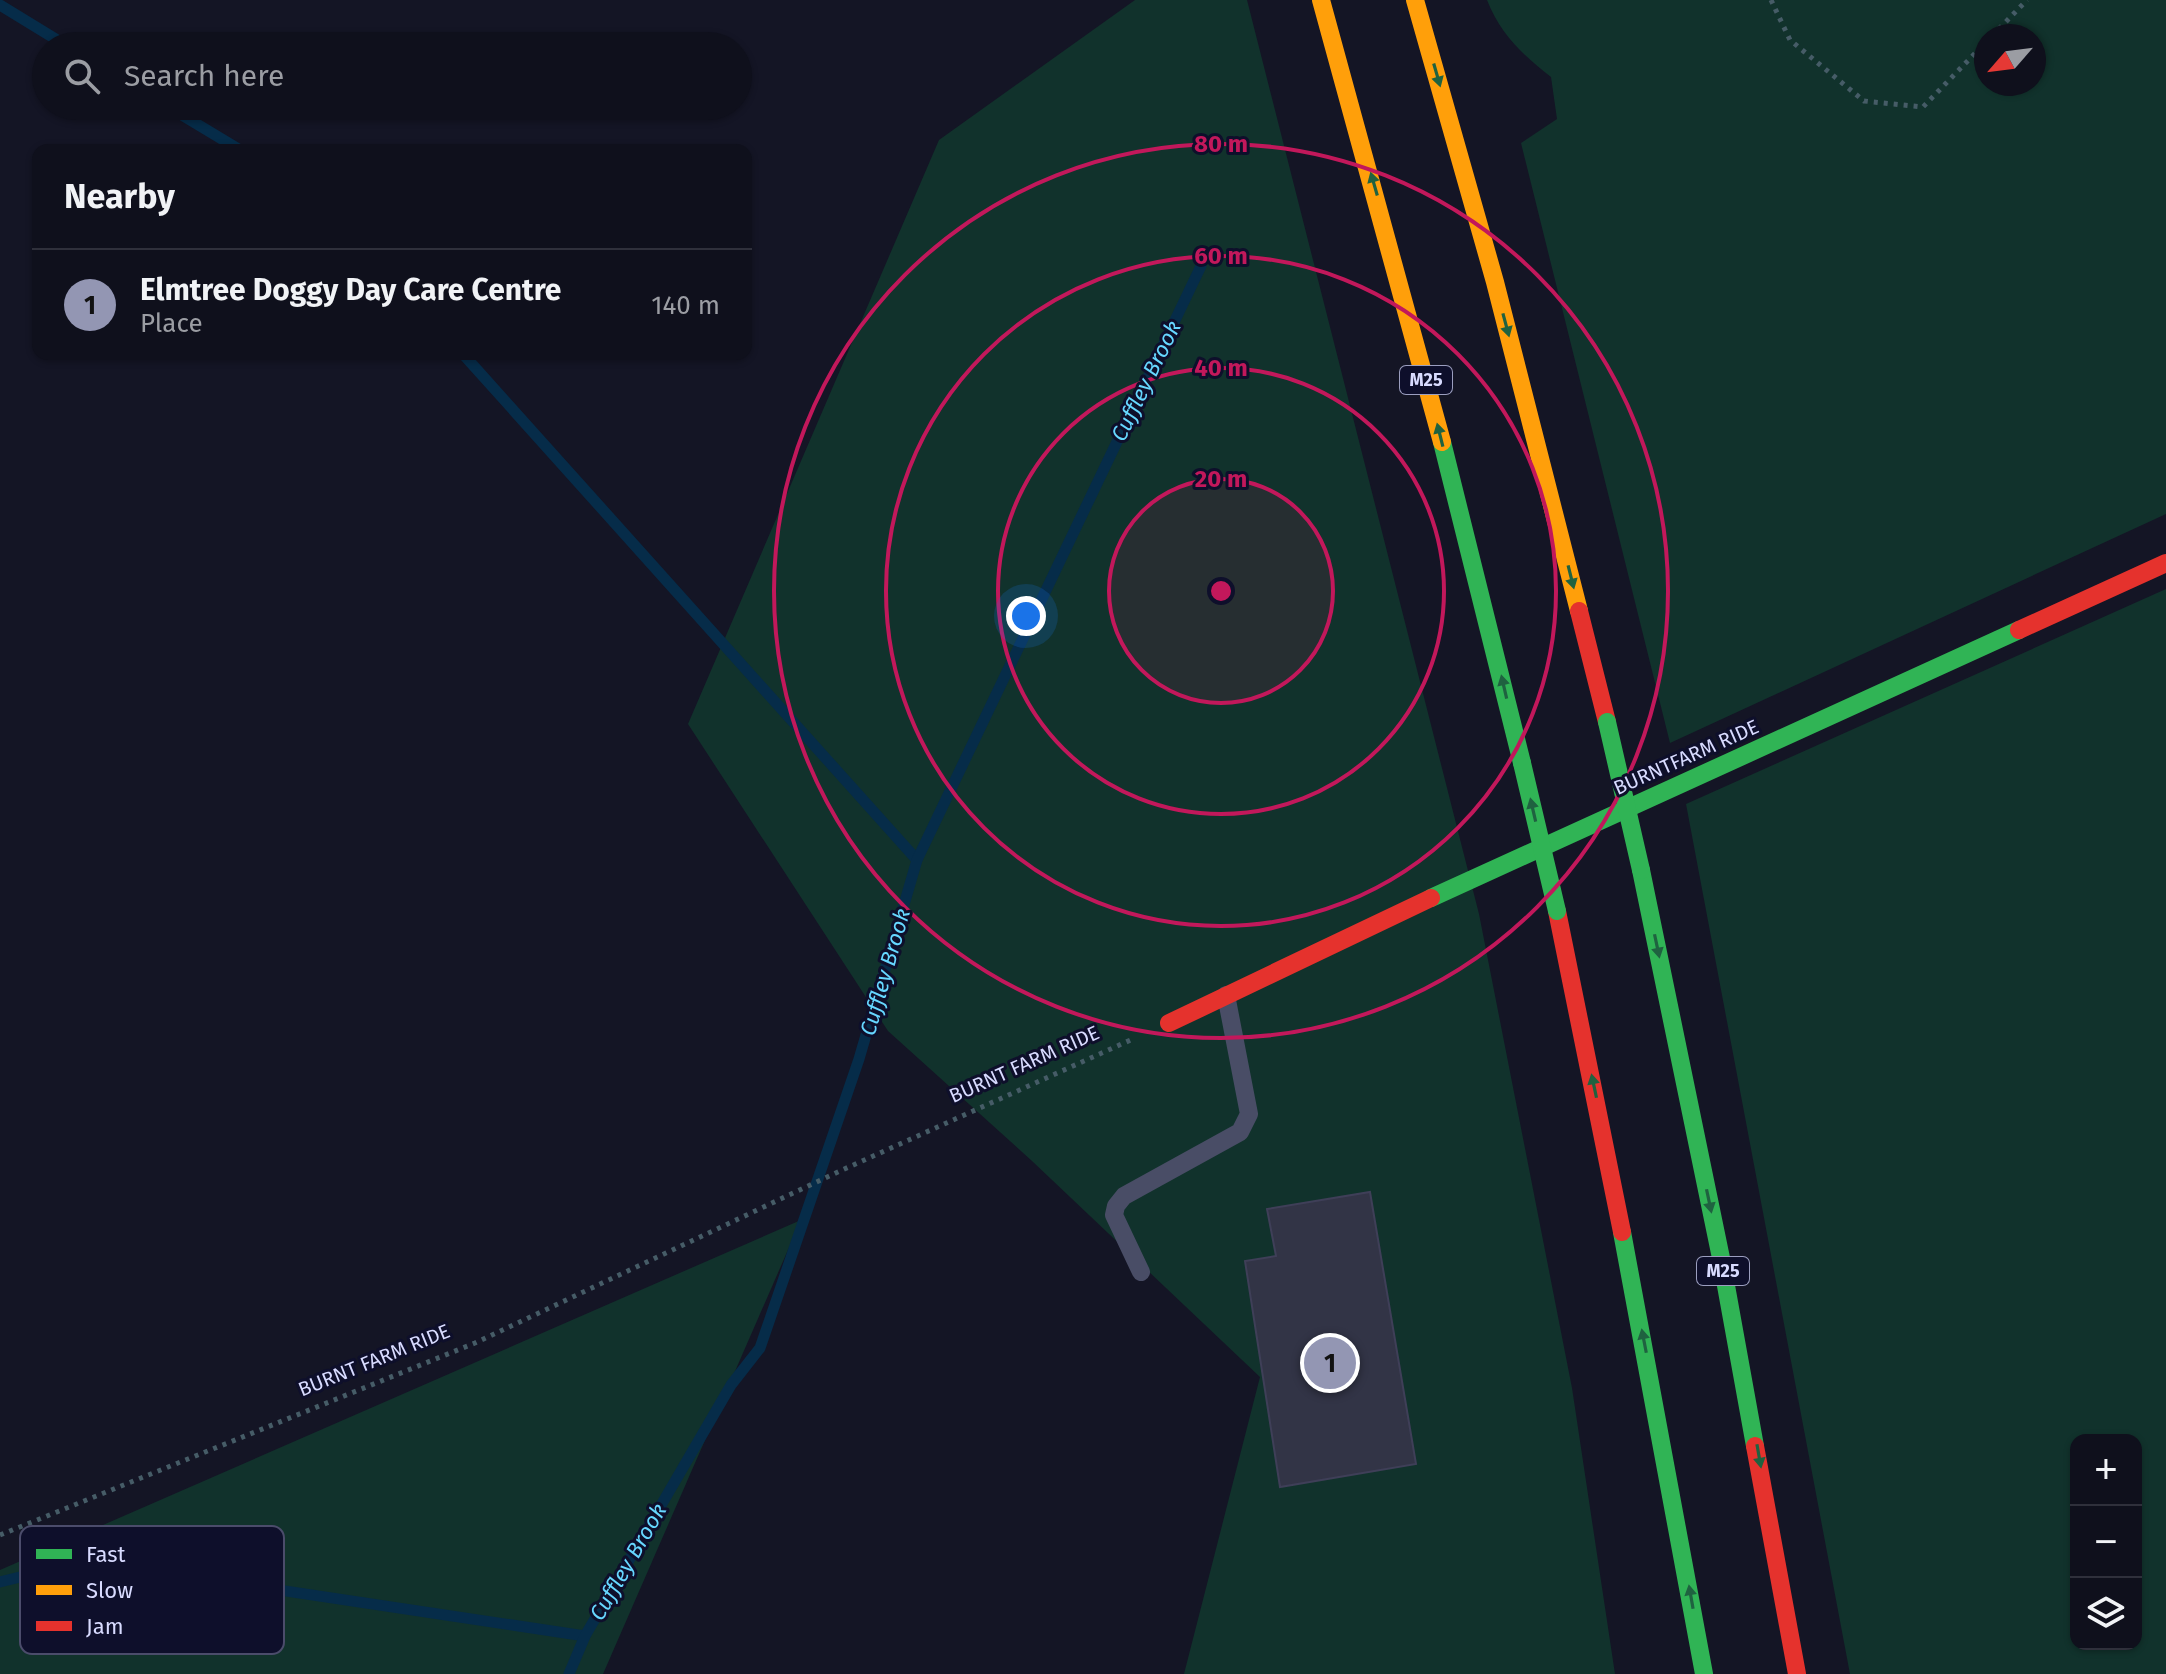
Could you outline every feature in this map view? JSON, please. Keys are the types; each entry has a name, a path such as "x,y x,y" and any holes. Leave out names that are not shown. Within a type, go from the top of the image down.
{"main road":[{"name":"M25","path":"1321,0 1420,355 1557,911 1640,1316 1704,1674"},
{"name":"M25","path":"1415,0 1499,297 1607,722 1641,870 1739,1350 1797,1674"},
{"name":"BURNTFARM RIDE","path":"1226,995 1464,882 2166,563"},
{"path":"1169,1023 1226,995"}],"lane":[{"path":"1141,1272 1114,1215 1116,1206 1124,1196 1205,1155 1240,1132 1249,1114 1226,995"}],"path":[{"path":"1771,0 1790,40 1864,101 1923,107 1974,54"},
{"path":"2004,24 2027,0"},
{"name":"BURNT FARM RIDE","path":"22,1526 475,1343 840,1171 1169,1023"},
{"name":"BURNT FARM RIDE","path":"0,1535 20,1527"}],"green space":[{"path":"1135,0 1247,0 1479,914 1572,1388 1615,1674 1184,1674 1260,1377 1032,1161 888,1031 688,724 939,140"},
{"path":"1487,0 2166,0 2166,514 1670,743 1521,143 1557,119 1551,77 1513,43"},
{"path":"2166,589 2166,1674 1850,1674 1686,804"},
{"path":"801,1220 603,1674 0,1674 0,1570 20,1561 20,1654 284,1654 284,1526 101,1526"}],"building":[{"path":"1370,1192 1416,1464 1280,1487 1245,1261 1276,1256 1267,1209"}],"waterway":[{"path":"0,5 44,32"},
{"path":"190,120 230,144"},
{"name":"Cuffley Brook","path":"569,1674 585,1636 731,1385 760,1348 859,1059 917,860 1201,266"},
{"path":"468,360 917,860"},
{"path":"0,1582 20,1577"},
{"path":"284,1591 585,1636"}],"traffic: fast":[{"path":"1442,442 1522,763"},
{"path":"1431,898 2019,630"},
{"path":"1607,722 1641,870"},
{"path":"1522,763 1557,911"},
{"path":"1641,870 1721,1258 1755,1446"},
{"path":"1622,1232 1704,1674"}],"traffic: slow":[{"path":"1321,0 1442,442"},
{"path":"1415,0 1495,282 1579,611"}],"traffic: jam":[{"path":"2019,630 2166,563"},
{"path":"1579,611 1607,722"},
{"path":"1169,1023 1431,898"},
{"path":"1557,911 1622,1232"},
{"path":"1755,1446 1797,1674"}],"place":[{"name":"Elmtree Doggy Day Care Centre","path":"1330,1363"}]}
